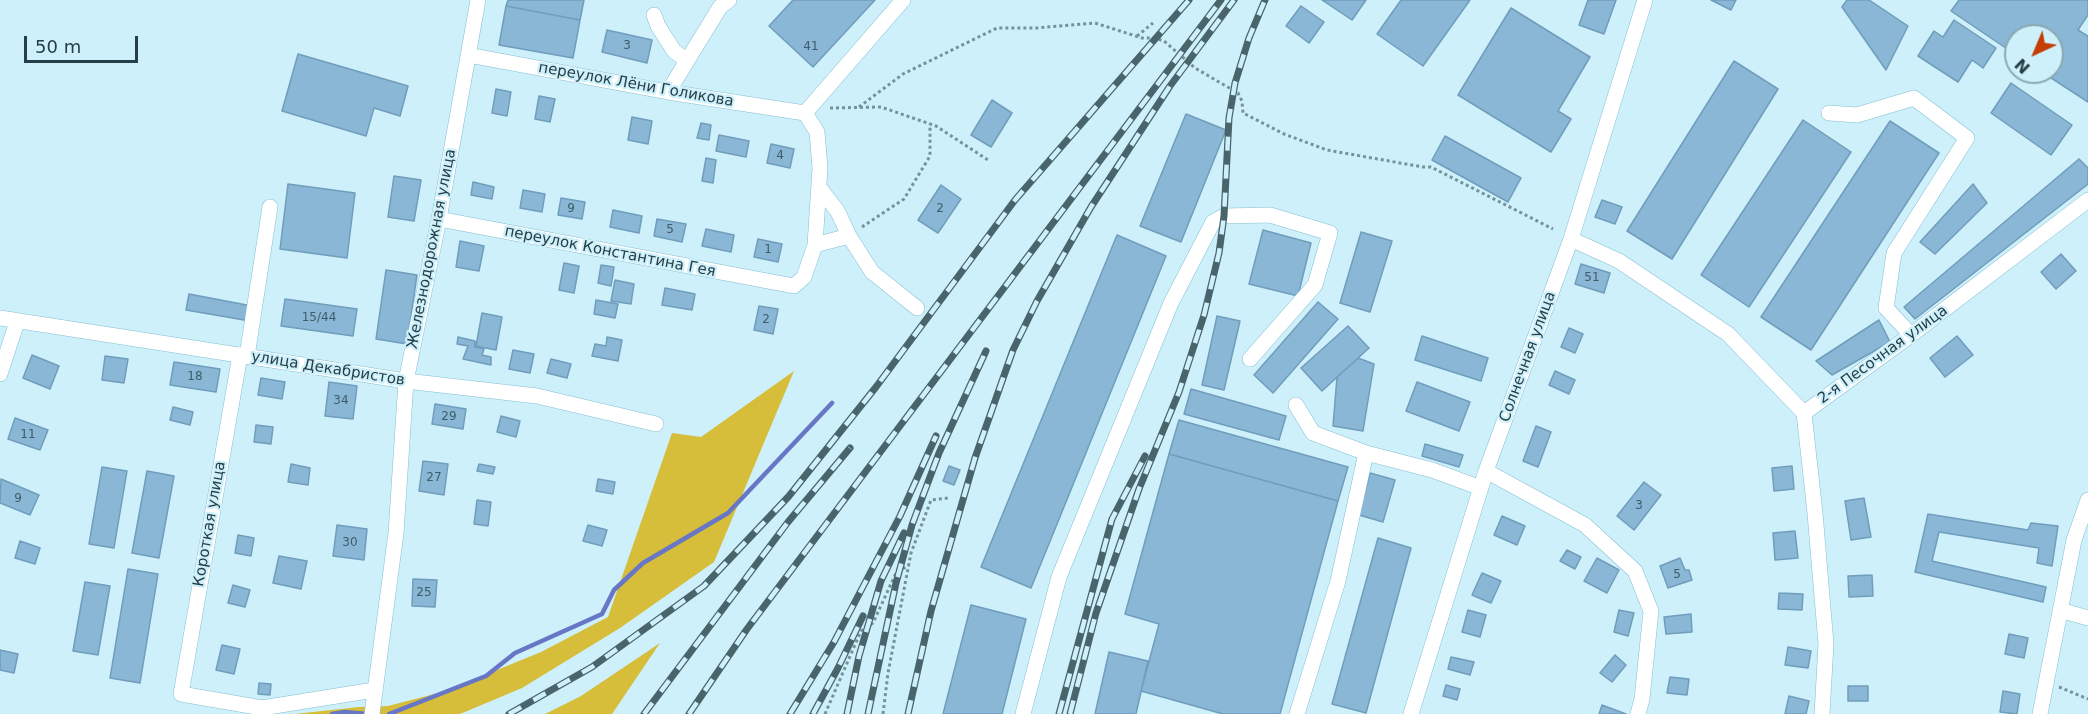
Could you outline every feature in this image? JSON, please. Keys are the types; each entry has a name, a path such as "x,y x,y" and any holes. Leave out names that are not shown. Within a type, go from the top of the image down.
{"street":[{"name":"Железнодорожная улица","path":"372,714 396,533 406,381 439,219 478,0"},
{"path":"668,92 720,7 729,0"},
{"path":"849,236 815,245 820,168 817,132 805,113 903,0"},
{"name":"Солнечная улица","path":"1411,714 1486,471 1571,239 1645,0"},
{"path":"654,15 658,26 674,51 687,60"},
{"name":"переулок Лёни Голикова","path":"468,55 668,92 805,113"},
{"path":"1829,113 1857,115 1914,98 1967,138 1894,254 1886,308 1911,334"},
{"path":"819,187 838,212 849,236 872,272 917,308"},
{"name":"2-я Песочная улица","path":"1822,714 1826,644 1804,413 2088,200"},
{"name":"Короткая улица","path":"270,207 181,694 262,708 374,690"},
{"path":"1023,714 1059,577 1172,303 1213,222 1224,216 1270,215 1329,233 1315,285 1250,359"},
{"name":"переулок Константина Гея","path":"439,219 794,286 804,278 815,245"},
{"path":"1571,239 1619,261 1728,334 1804,413"},
{"name":"улица Декабристов","path":"0,318 406,381 537,396 656,424"},
{"path":"0,374 17,322"},
{"path":"1296,405 1313,433 1366,453 1432,470 1481,488"},
{"path":"1297,714 1338,582 1366,453"},
{"path":"1486,471 1586,525 1635,571 1651,611 1642,699 1638,714"},
{"path":"2040,714 2074,540 2088,500"},
{"path":"2060,610 2088,618"}],"path":[{"path":"859,107 903,74 997,28 1037,28 1095,23 1137,36 1164,41 1196,68 1238,93 1242,101 1243,113 1268,126 1328,150 1431,167 1553,229"},
{"path":"1137,36 1153,23"},
{"path":"805,113 837,107 881,107 936,126 988,160"},
{"path":"849,236 904,199 930,156 930,124"},
{"path":"883,714 888,673 911,553 931,500 948,498"},
{"path":"825,714 861,631 873,623 896,573 909,565"},
{"path":"2046,683 2088,699"}],"shaded area":[{"path":"794,371 714,562 620,628 522,688 460,714 294,714 388,706 446,691 541,652 608,617 672,433 701,437"},
{"path":"660,643 612,714 545,714 581,696"}],"building":[{"path":"508,0 584,0 580,20 506,6"},
{"path":"793,0 875,0 813,67 769,26"},
{"path":"1322,0 1366,0 1352,20"},
{"path":"1401,0 1470,0 1423,66 1377,34"},
{"path":"1588,0 1616,0 1604,34 1579,25"},
{"path":"1711,0 1736,0 1731,10"},
{"path":"1847,0 1869,0 1908,26 1886,70 1842,7"},
{"path":"1959,0 2088,0 2088,15 2078,30 2088,36 2088,102 2060,84 2064,84 2064,24 2004,24 2004,47 1951,11"},
{"path":"506,6 580,20 573,58 499,45"},
{"path":"1301,6 1324,22 1309,43 1286,26"},
{"path":"1511,8 1590,57 1558,111 1571,119 1551,152 1458,95"},
{"path":"1954,20 1996,48 1983,68 1972,60 1958,82 1918,56 1934,31 1943,37"},
{"path":"607,30 652,40 647,63 602,52"},
{"path":"298,54 408,86 400,116 374,108 366,136 282,111"},
{"path":"1734,61 1778,89 1672,259 1627,231"},
{"path":"2012,84 2072,125 2051,155 1991,113"},
{"path":"496,89 511,92 507,116 492,113"},
{"path":"539,96 555,99 550,122 535,119"},
{"path":"992,100 1012,113 991,147 971,135"},
{"path":"1186,114 1226,130 1181,242 1140,226"},
{"path":"632,117 652,121 648,144 628,140"},
{"path":"1803,120 1851,152 1749,307 1701,275"},
{"path":"1890,121 1939,153 1811,350 1761,317"},
{"path":"701,123 711,125 709,140 697,138"},
{"path":"719,135 749,141 746,157 716,151"},
{"path":"1445,136 1521,178 1508,202 1432,160"},
{"path":"771,144 794,149 790,168 767,163"},
{"path":"706,158 716,160 713,183 702,181"},
{"path":"2079,159 2088,168 2088,184 1915,319 1904,307"},
{"path":"394,176 421,180 414,221 388,217"},
{"path":"473,182 494,187 492,199 471,195"},
{"path":"288,184 355,193 347,258 280,249"},
{"path":"1973,184 1987,203 1935,254 1920,242"},
{"path":"941,185 961,199 938,233 918,220"},
{"path":"523,190 545,194 542,212 520,208"},
{"path":"561,198 585,202 582,219 558,215"},
{"path":"1602,200 1622,207 1615,224 1595,217"},
{"path":"613,210 642,216 639,233 610,227"},
{"path":"657,219 686,224 682,242 654,236"},
{"path":"706,229 734,235 731,252 702,246"},
{"path":"1263,230 1311,243 1298,296 1249,284"},
{"path":"1361,232 1392,241 1370,312 1340,303"},
{"path":"1117,235 1166,256 1031,588 981,567"},
{"path":"758,239 782,244 778,262 754,257"},
{"path":"460,241 484,246 479,271 456,267"},
{"path":"2061,254 2076,271 2056,289 2041,272"},
{"path":"564,263 579,266 574,293 559,290"},
{"path":"1581,264 1610,273 1604,293 1575,284"},
{"path":"601,265 614,267 611,286 598,283"},
{"path":"386,270 417,275 407,344 376,339"},
{"path":"615,280 634,284 631,304 611,301"},
{"path":"665,288 695,294 692,310 662,305"},
{"path":"189,294 252,306 250,321 186,310"},
{"path":"285,299 357,309 353,336 281,326"},
{"path":"596,300 618,304 615,318 594,314"},
{"path":"1318,302 1338,319 1273,393 1254,375"},
{"path":"759,306 778,309 773,334 754,330"},
{"path":"482,313 502,317 496,350 476,346"},
{"path":"1217,316 1240,321 1224,390 1202,385"},
{"path":"1879,320 1890,342 1832,375 1816,361"},
{"path":"1348,326 1369,348 1322,391 1301,368"},
{"path":"1569,328 1583,334 1575,353 1561,347"},
{"path":"1422,336 1488,358 1481,381 1415,360"},
{"path":"1957,336 1973,355 1945,377 1930,358"},
{"path":"458,337 475,341 475,347 484,349 482,355 491,357 491,365 463,359 468,346 457,344"},
{"path":"607,337 622,340 618,361 592,356 595,344 606,346"},
{"path":"513,350 534,354 530,373 509,369"},
{"path":"32,355 59,366 50,389 23,378"},
{"path":"105,356 128,359 124,383 102,380"},
{"path":"1358,358 1374,364 1363,431 1333,426 1337,377"},
{"path":"551,359 571,364 567,378 547,373"},
{"path":"174,362 220,369 216,392 170,385"},
{"path":"1555,371 1575,380 1569,394 1549,385"},
{"path":"261,378 285,382 282,399 258,395"},
{"path":"329,382 357,386 353,419 325,416"},
{"path":"1417,382 1470,402 1459,431 1406,411"},
{"path":"1191,389 1286,416 1279,440 1184,414"},
{"path":"435,404 466,409 463,429 432,424"},
{"path":"173,407 193,412 190,425 170,420"},
{"path":"501,416 520,421 516,437 497,432"},
{"path":"15,418 48,430 40,450 8,439"},
{"path":"1179,420 1348,467 1338,501 1169,454"},
{"path":"256,425 273,427 271,444 254,442"},
{"path":"1536,426 1551,432 1538,467 1523,461"},
{"path":"1425,444 1463,455 1459,467 1422,456"},
{"path":"1169,454 1338,501 1280,714 1223,714 1141,691 1159,624 1125,614"},
{"path":"423,461 448,464 444,495 419,491"},
{"path":"291,464 310,468 308,485 288,482"},
{"path":"479,464 495,467 493,474 477,471"},
{"path":"949,466 960,470 954,485 943,481"},
{"path":"1792,466 1794,489 1774,491 1772,468"},
{"path":"102,467 127,471 114,548 89,544"},
{"path":"147,471 174,476 159,558 132,553"},
{"path":"1370,473 1395,480 1383,522 1359,515"},
{"path":"1,479 39,495 30,515 0,503"},
{"path":"598,479 615,482 613,494 596,491"},
{"path":"1644,482 1661,495 1634,530 1617,516"},
{"path":"1864,498 1871,537 1851,540 1845,501"},
{"path":"477,500 491,502 488,526 474,524"},
{"path":"1928,514 2028,530 2031,523 2058,526 2052,566 2037,563 2039,548 1939,532 1932,561 2046,587 2043,602 1915,572"},
{"path":"1502,516 1525,526 1517,545 1494,535"},
{"path":"337,525 367,529 364,560 333,556"},
{"path":"588,525 607,530 602,546 583,541"},
{"path":"1795,531 1798,558 1775,560 1773,533"},
{"path":"238,535 254,538 251,556 235,553"},
{"path":"1378,538 1411,548 1366,713 1332,704"},
{"path":"20,541 40,548 35,564 15,558"},
{"path":"1567,550 1581,557 1575,569 1560,561"},
{"path":"279,556 307,561 301,589 273,583"},
{"path":"1597,558 1619,570 1607,593 1584,581"},
{"path":"1680,558 1685,570 1689,570 1692,580 1668,588 1660,566"},
{"path":"128,569 158,574 140,683 110,678"},
{"path":"1482,573 1501,581 1491,603 1472,595"},
{"path":"1872,575 1873,596 1849,597 1848,576"},
{"path":"413,579 437,580 435,607 412,606"},
{"path":"85,582 110,586 98,655 73,651"},
{"path":"233,585 250,590 245,607 228,603"},
{"path":"1779,593 1803,594 1802,610 1778,609"},
{"path":"971,605 1026,619 1002,714 943,714"},
{"path":"1468,610 1486,615 1480,637 1462,632"},
{"path":"1619,610 1634,613 1628,636 1614,632"},
{"path":"1691,614 1692,632 1666,634 1664,617"},
{"path":"2009,634 2028,638 2024,658 2005,654"},
{"path":"222,645 240,649 234,674 216,670"},
{"path":"1788,647 1811,651 1808,668 1785,665"},
{"path":"0,650 18,654 14,673 0,670"},
{"path":"1109,652 1148,661 1136,714 1095,714"},
{"path":"1615,655 1626,665 1612,682 1600,673"},
{"path":"1451,657 1474,662 1470,675 1448,669"},
{"path":"1670,677 1689,679 1687,695 1667,693"},
{"path":"259,683 271,684 270,695 258,694"},
{"path":"1446,685 1460,689 1457,700 1443,696"},
{"path":"1848,686 1868,686 1868,701 1848,701"},
{"path":"2003,691 2020,694 2017,714 2000,712"},
{"path":"1789,696 1809,701 1806,714 1785,714"},
{"path":"1602,705 1626,714 1599,714"}],"waterway":[{"path":"389,714 486,676 515,653 602,614 614,590 643,563 728,513 832,403"},
{"path":"332,714 345,712 367,714"}],"railway":[{"path":"509,714 592,667 704,586 789,496 876,387 1015,200 1189,0"},
{"path":"689,714 747,629 1221,0"},
{"path":"908,714 931,611 975,458 1013,350 1037,301 1091,207 1170,86 1234,0"},
{"path":"1070,714 1096,613 1139,489 1179,392 1204,315 1219,253 1224,216 1229,118 1235,83 1249,38 1265,0"},
{"path":"868,714 896,583 912,525 939,453 986,351"},
{"path":"790,714 834,642 900,516 936,436"},
{"path":"644,714 788,522 850,448"},
{"path":"1059,714 1112,519 1145,456"},
{"path":"847,714 859,656 881,581 904,533"},
{"path":"813,714 863,616"}]}
